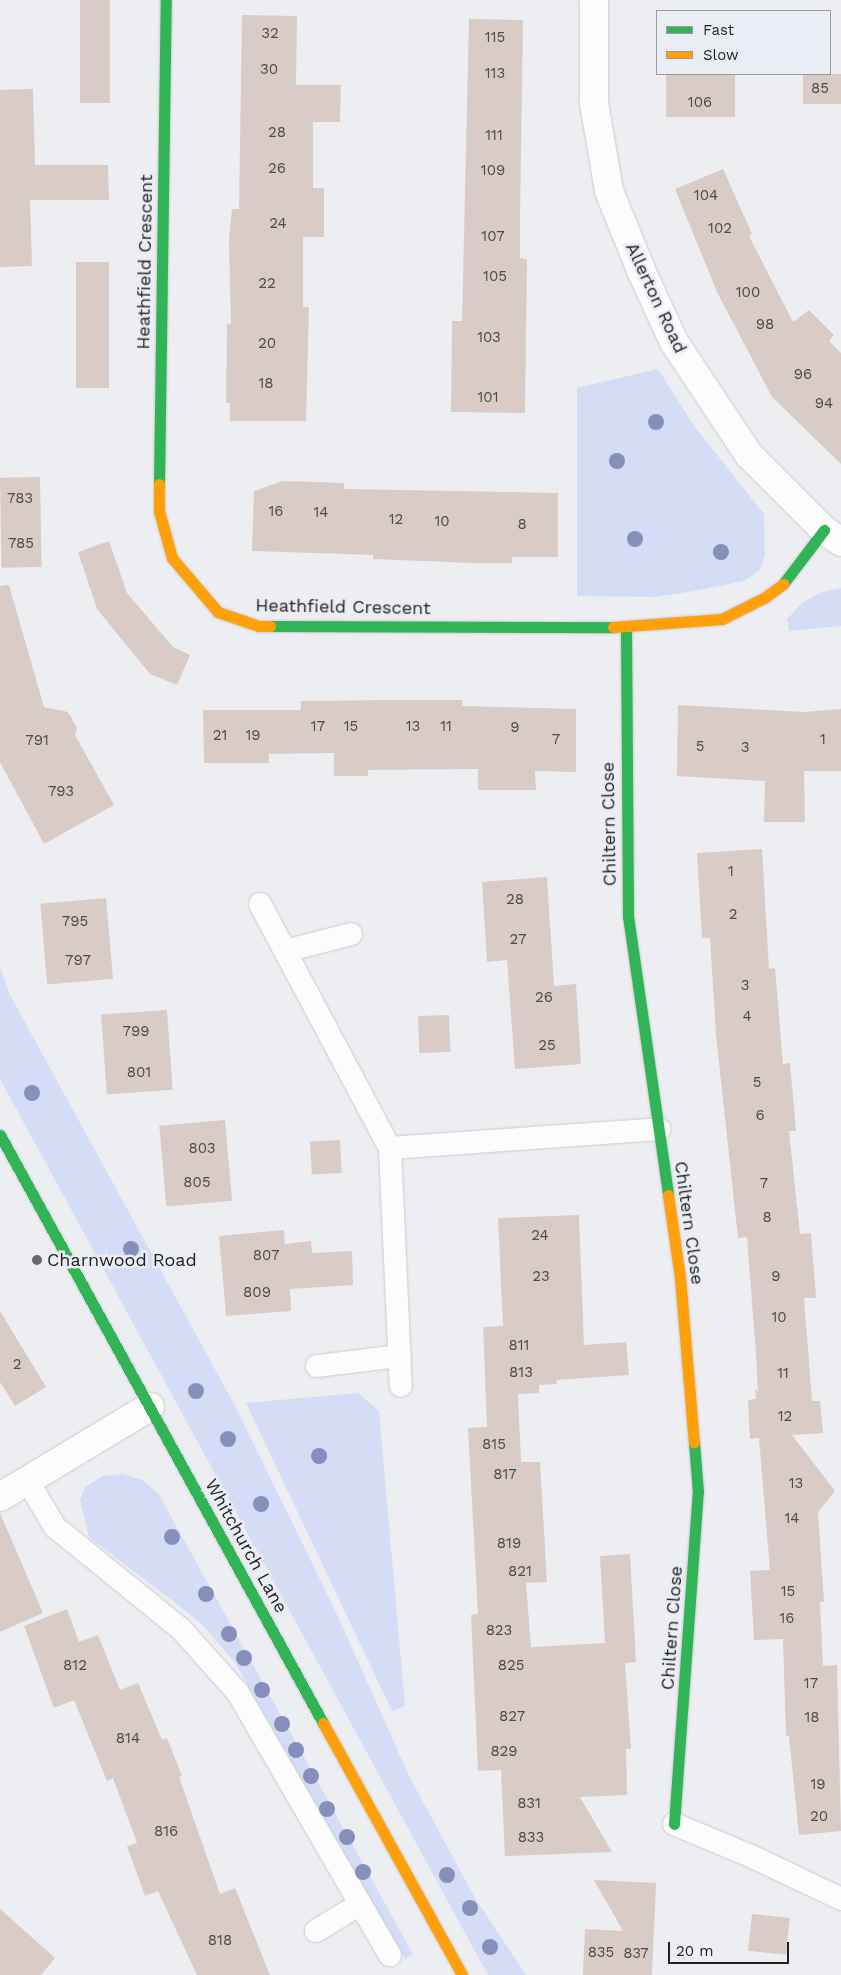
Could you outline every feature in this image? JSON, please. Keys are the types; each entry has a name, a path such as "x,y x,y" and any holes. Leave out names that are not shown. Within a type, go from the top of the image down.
{"street":[{"name":"Heathfield Crescent","path":"166,0 159,511 172,558 218,612 259,626 626,627 722,619 742,610 783,584 832,536"},
{"name":"Allerton Road","path":"594,0 594,103 610,191 640,270 674,342 748,455 832,536"},
{"name":"Chiltern Close","path":"626,627 628,916 680,1277 698,1492 674,1824"},
{"name":"Whitchurch Lane","path":"0,1135 462,1975"},
{"path":"0,1497 150,1407"}],"lane":[{"path":"260,904 390,1148 401,1386"},
{"path":"285,951 351,934"},
{"path":"390,1148 659,1129"},
{"path":"317,1366 399,1356"},
{"path":"27,1480 55,1527 181,1629 238,1693 390,1956"},
{"path":"674,1824 753,1857 841,1899"},
{"path":"316,1931 360,1904"}],"shaded area":[{"path":"658,369 694,426 764,514 765,555 761,569 744,581 656,597 577,596 577,388"},
{"path":"841,588 841,626 789,631 787,619 802,603 822,592"},
{"path":"0,967 10,995 234,1404 336,1612 409,1776 475,1898 526,1975 488,1975 0,1079"},
{"path":"358,1393 379,1411 405,1706 392,1711 246,1403"},
{"path":"123,1474 142,1480 158,1493 413,1954 405,1959 235,1663 201,1623 89,1537 80,1500 85,1487 103,1476"}],"building":[{"path":"80,0 110,0 110,103 80,103"},
{"path":"242,15 297,16 296,85 341,85 340,122 313,122 313,188 324,188 324,237 303,237 303,307 309,307 306,421 230,421 230,403 226,403 227,324 231,324 229,241 232,209 239,209"},
{"path":"469,19 523,20 520,258 527,259 525,413 451,412 452,321 462,321"},
{"path":"841,74 841,104 803,104 803,75"},
{"path":"666,75 735,75 735,117 666,117"},
{"path":"33,89 35,165 108,165 109,200 30,200 32,266 0,267 0,90"},
{"path":"723,169 752,234 749,236 793,322 809,310 834,335 829,341 841,353 841,464 772,397 717,292 675,189"},
{"path":"76,262 109,262 109,388 76,388"},
{"path":"40,477 42,567 2,568 0,478"},
{"path":"283,481 344,483 344,489 558,493 558,557 512,557 512,563 472,563 373,559 373,555 252,551 254,491"},
{"path":"109,541 127,593 173,647 190,655 177,685 150,674 97,609 78,552"},
{"path":"9,585 44,707 68,712 77,728 75,735 114,805 44,844 0,762 0,586"},
{"path":"462,700 462,706 576,709 576,772 535,771 536,790 478,790 478,769 368,770 368,776 334,776 334,753 269,754 269,763 204,763 203,710 301,710 301,701"},
{"path":"678,705 804,712 841,709 841,771 804,771 805,822 764,822 765,781 677,776"},
{"path":"762,849 769,969 775,968 783,1064 790,1063 796,1131 789,1131 800,1234 811,1233 816,1298 804,1298 812,1401 820,1401 823,1433 792,1435 835,1491 818,1512 824,1602 820,1602 823,1666 837,1665 841,1831 799,1835 789,1736 786,1736 783,1639 754,1640 750,1571 770,1570 759,1438 750,1439 748,1400 756,1399 755,1388 758,1392 756,1354 747,1237 738,1238 716,1035 710,938 702,938 697,853"},
{"path":"547,877 554,986 576,984 581,1064 515,1069 507,960 487,962 482,882"},
{"path":"106,898 113,979 47,984 40,904"},
{"path":"167,1010 173,1090 107,1094 101,1015"},
{"path":"449,1015 450,1052 419,1053 418,1016"},
{"path":"225,1120 232,1201 166,1206 159,1126"},
{"path":"340,1140 342,1173 312,1175 310,1142"},
{"path":"579,1215 584,1345 626,1342 629,1375 556,1380 557,1384 539,1385 539,1393 518,1394 521,1462 540,1462 547,1582 526,1583 531,1647 605,1643 600,1556 630,1554 636,1662 625,1663 631,1749 626,1749 627,1795 580,1797 612,1852 505,1856 501,1770 478,1771 471,1615 478,1614 468,1428 487,1427 483,1327 503,1326 498,1218"},
{"path":"284,1230 285,1244 311,1241 312,1253 352,1251 353,1285 290,1289 291,1311 226,1316 219,1236"},
{"path":"0,1311 46,1387 15,1406 0,1382"},
{"path":"0,1513 43,1613 0,1632"},
{"path":"67,1609 79,1642 98,1635 120,1690 138,1683 162,1740 167,1738 182,1776 179,1777 220,1894 235,1888 270,1975 197,1975 158,1891 145,1896 127,1846 137,1843 113,1778 107,1781 74,1700 54,1708 24,1626"},
{"path":"594,1880 656,1883 652,1975 583,1975 585,1929 623,1931"},
{"path":"0,1909 55,1958 41,1975 0,1975"},
{"path":"752,1914 790,1918 786,1955 748,1951"}],"traffic: fast":[{"path":"159,484 166,0"},
{"path":"783,584 824,530"},
{"path":"270,626 613,627"},
{"path":"626,627 628,916 668,1195"},
{"path":"0,1135 323,1723"},
{"path":"674,1824 698,1492 694,1442"}],"traffic: slow":[{"path":"159,484 159,511 172,558 218,612 259,626 270,626"},
{"path":"613,627 722,619 764,598 783,584"},
{"path":"668,1195 680,1277 694,1442"},
{"path":"323,1723 462,1975"}],"place":[{"name":"Charnwood Road","path":"37,1260"}]}
